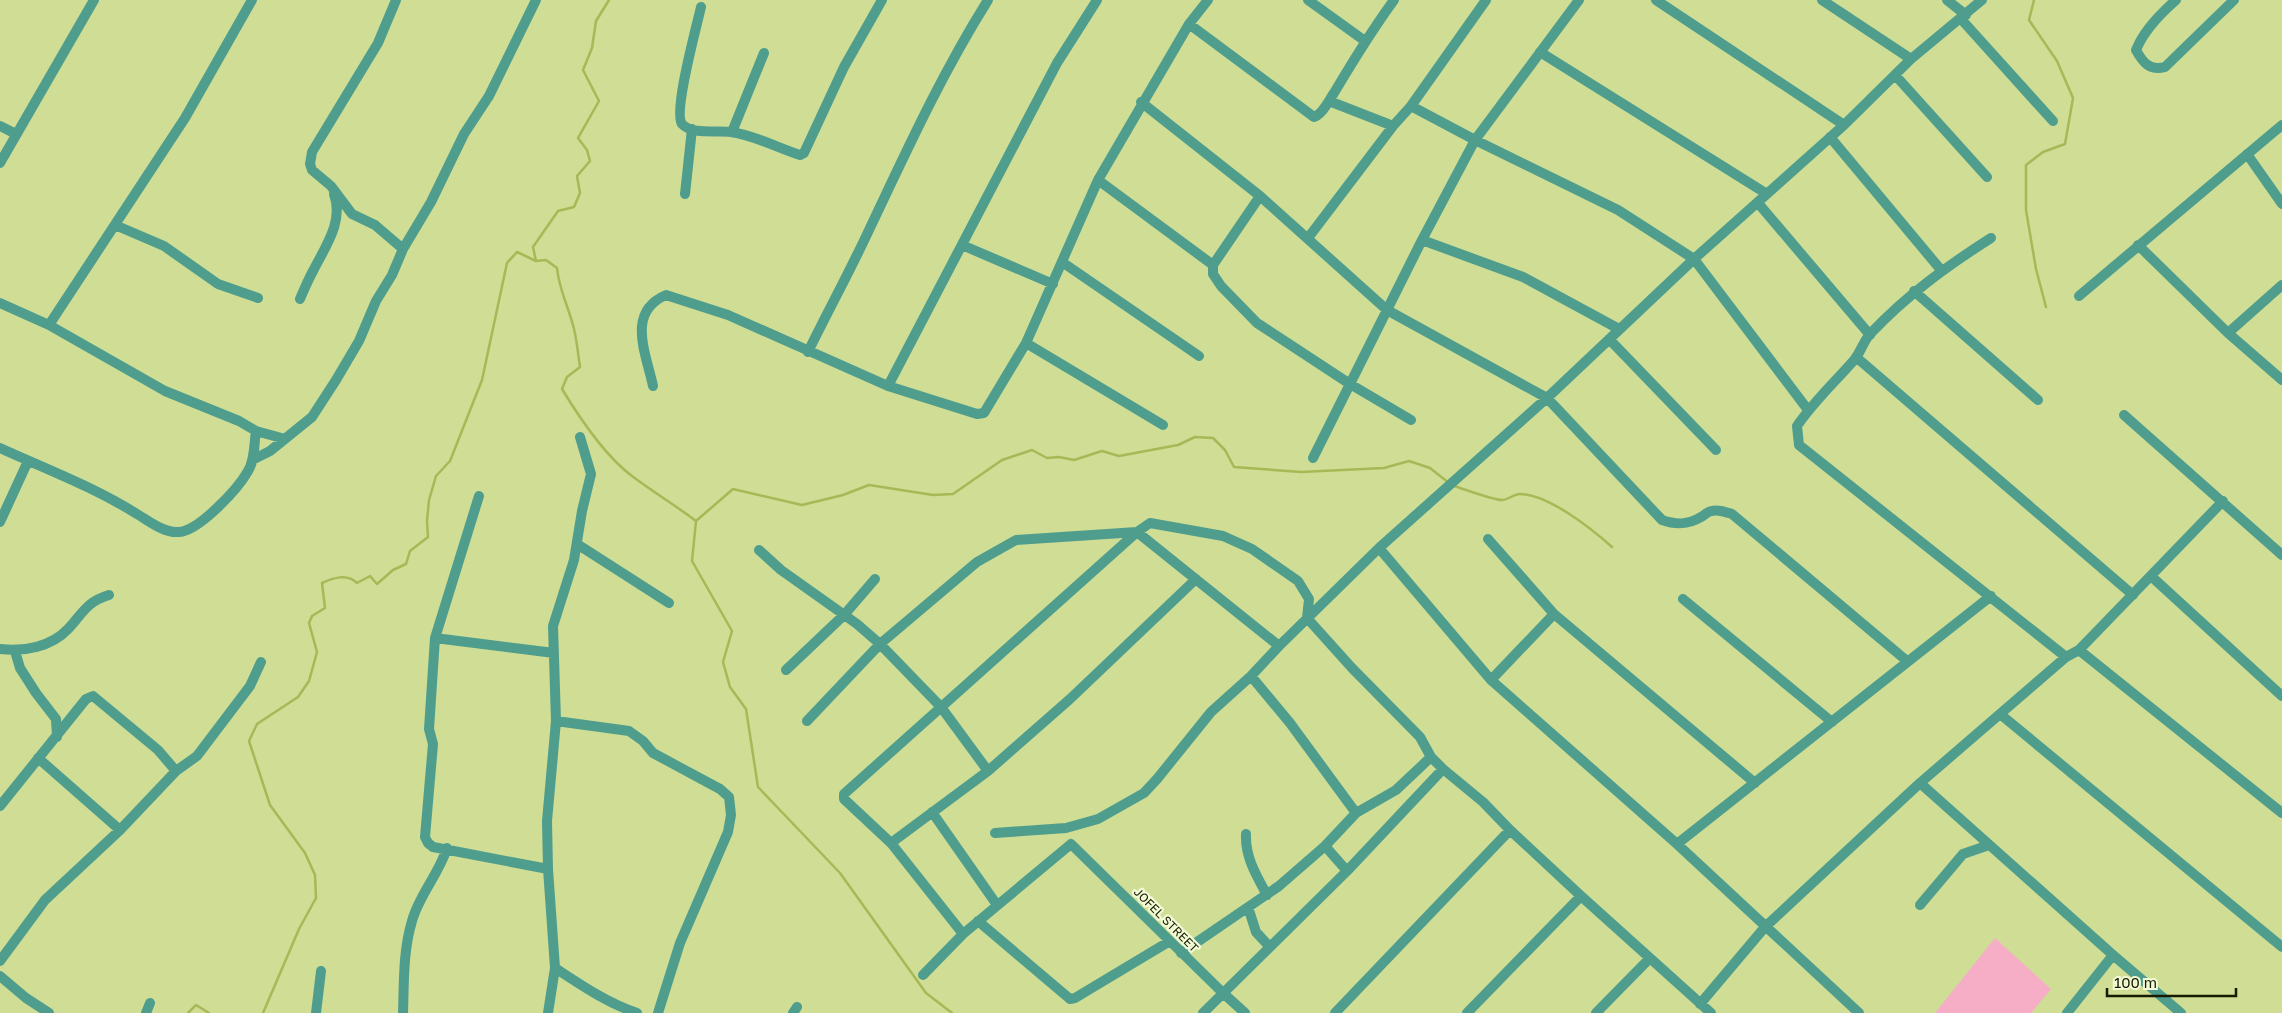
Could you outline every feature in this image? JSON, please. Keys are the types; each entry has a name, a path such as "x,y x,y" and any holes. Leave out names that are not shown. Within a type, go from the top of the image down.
{"street":[{"path":"0,163 94,0"},
{"path":"50,325 186,118 252,0"},
{"path":"396,0 378,43 312,152 310,164 312,170 331,186 352,214 375,225 403,249"},
{"path":"252,460 270,451 312,416 336,380 359,341 376,301 392,275 403,249 431,202 464,134 488,96 536,0"},
{"path":"701,7 683,86 680,117 682,124 692,129 732,132 800,155 804,153 844,68 882,0"},
{"path":"808,352 868,232 931,98 988,0"},
{"path":"888,386 1057,63 1097,0"},
{"path":"653,386 641,336 643,318 646,308 658,298 666,295 728,315 888,386 982,415 1026,344 1098,180 1141,102 1188,24 1208,0"},
{"path":"1308,0 1365,41"},
{"path":"1188,24 1310,115 1318,116 1365,41 1394,0"},
{"path":"1308,238 1393,126 1411,106 1486,0"},
{"path":"1314,458 1422,240 1475,140 1579,0"},
{"path":"1656,0 1844,125"},
{"path":"1822,0 1911,59"},
{"path":"1947,0 2053,121"},
{"path":"996,833 1066,828 1098,819 1144,793 1210,712 1251,676 1278,646 1379,548 1547,398 1694,260 1844,125 1911,59 1982,0"},
{"path":"2176,0 2159,16 2140,40 2136,50 2148,66 2156,69 2165,67 2234,0"},
{"path":"1540,52 1767,194"},
{"path":"732,132 764,53"},
{"path":"1895,75 1987,177"},
{"path":"1329,101 1393,126"},
{"path":"1141,102 1260,196 1387,310 1547,398 1662,520 1672,524 1685,524 1710,511 1718,510 1732,514 1907,661"},
{"path":"1411,106 1475,140 1618,210 1694,260 1808,410"},
{"path":"2079,296 2282,125"},
{"path":"0,126 16,134"},
{"path":"685,194 692,129"},
{"path":"1830,137 1941,270"},
{"path":"2247,154 2282,204"},
{"path":"1098,180 1213,266"},
{"path":"300,299 330,239 337,220 337,202 331,186"},
{"path":"1260,196 1213,266 1213,274 1221,286 1257,323 1350,384 1412,420"},
{"path":"1758,203 1870,335"},
{"path":"115,225 164,246 218,284 258,298"},
{"path":"1991,238 1941,270 1914,291 1870,335 1856,357 1808,410 1797,426 1799,445 2066,657"},
{"path":"1422,240 1523,277 1619,329"},
{"path":"962,245 1053,284"},
{"path":"2138,245 2228,333 2282,380"},
{"path":"1062,262 1199,356"},
{"path":"2228,333 2282,285"},
{"path":"1914,291 2038,400"},
{"path":"0,302 50,325 165,391 239,421 256,431 285,439"},
{"path":"1609,339 1716,450"},
{"path":"1026,344 1163,426"},
{"path":"1856,357 2133,595"},
{"path":"2124,415 2282,555"},
{"path":"0,448 124,505 161,528 178,532 189,530 216,508 249,471 256,431"},
{"path":"548,1013 555,968 548,869 547,821 556,721 553,626 574,560 582,511 591,474 589,462 580,437"},
{"path":"0,522 28,461"},
{"path":"479,496 435,638 429,729 433,744 425,837 433,847 447,848 548,869"},
{"path":"1700,1004 1765,927 1920,782 2066,657 2079,650 2223,501"},
{"path":"963,934 891,843 844,799 844,794 1137,532 1150,523 1223,536 1273,561 1298,581 1309,599 1307,618 1352,668 1420,737 1431,757 1483,802 1510,830 1581,896 1711,1013"},
{"path":"807,721 880,644 977,562 1016,540 1137,532 1278,646"},
{"path":"1488,539 1554,614 1755,783"},
{"path":"577,544 669,603"},
{"path":"1379,548 1490,680 1677,844 1860,1013"},
{"path":"759,550 781,570 844,615 880,644 941,707 988,771"},
{"path":"2152,576 2282,696"},
{"path":"786,670 844,615 875,579"},
{"path":"891,843 988,771 1070,699 1196,579"},
{"path":"0,649 15,651 50,643 66,631 88,605 96,599 109,596"},
{"path":"1677,844 1991,596"},
{"path":"1683,599 1832,722"},
{"path":"1490,680 1554,614"},
{"path":"435,638 554,653"},
{"path":"2079,650 2282,814"},
{"path":"15,651 20,668 36,694 56,719 56,737"},
{"path":"0,961 45,900 120,830 176,771 197,756 250,686 261,662"},
{"path":"1251,676 1290,723 1356,813"},
{"path":"0,806 86,699 93,696 158,750 176,771"},
{"path":"2000,714 2282,947"},
{"path":"56,719 69,721"},
{"path":"556,721 629,731 653,753 720,789 729,797 731,815 728,832 680,943 658,1013"},
{"path":"1181,952 1266,894 1325,846 1356,813 1396,790 1431,757"},
{"path":"38,758 120,830"},
{"path":"1203,1013 1347,871 1443,769"},
{"path":"1920,782 2113,955 2181,1013"},
{"path":"923,974 963,934 997,905 932,812"},
{"path":"1335,1013 1510,830"},
{"path":"1246,834 1245,848 1255,874 1266,894"},
{"name":"JOFEL STREET","path":"997,905 1070,844 1245,1013"},
{"path":"1920,905 1964,854 1989,845"},
{"path":"1325,846 1347,871"},
{"path":"403,1013 405,961 412,920 442,863 447,848"},
{"path":"1467,1013 1581,896"},
{"path":"1248,907 1256,932 1269,946"},
{"path":"978,921 1070,999 1075,998 1170,940"},
{"path":"2067,1013 2113,955"},
{"path":"1596,1013 1650,958"},
{"path":"555,968 588,990 637,1013"},
{"path":"316,1013 321,971"},
{"path":"0,976 26,998 49,1013"}],"shaded area":[{"path":"1995,938 2051,989 2031,1013 1935,1013"}],"waterway":[{"path":"536,261 533,247 558,211 574,207 580,193 577,176 590,161 587,150 578,138 599,101 583,70 592,48 596,21 609,0"},
{"path":"2034,0 2029,20 2057,61 2073,98 2065,144 2043,152 2026,165 2026,210 2036,269 2046,307"},
{"path":"263,1013 299,929 316,898 315,875 305,853 270,805 249,741 257,724 298,697 309,681 317,652 309,623 312,616 325,608 322,583 344,577 357,583 370,576 377,584 393,570 406,564 410,551 428,537 429,500 436,476 450,461 482,380 507,263 517,252 536,261 546,260 557,268 574,329 580,367 567,377 562,389 576,412 602,447 622,468 696,521"},
{"path":"952,1013 926,993 840,873 758,787 746,709 730,687 723,662 732,631 692,561 696,521 733,489 802,505 843,495 869,485 933,495 953,494 1002,460 1032,450 1047,458 1059,457 1074,460 1102,451 1119,456 1178,445 1195,437 1213,438 1225,450 1234,467 1301,472 1384,468 1409,461 1430,468 1449,483"},
{"path":"1454,486 1498,500 1504,500 1520,494 1543,500 1581,522 1612,547"},
{"path":"188,1013 196,1005 209,1013"}]}
